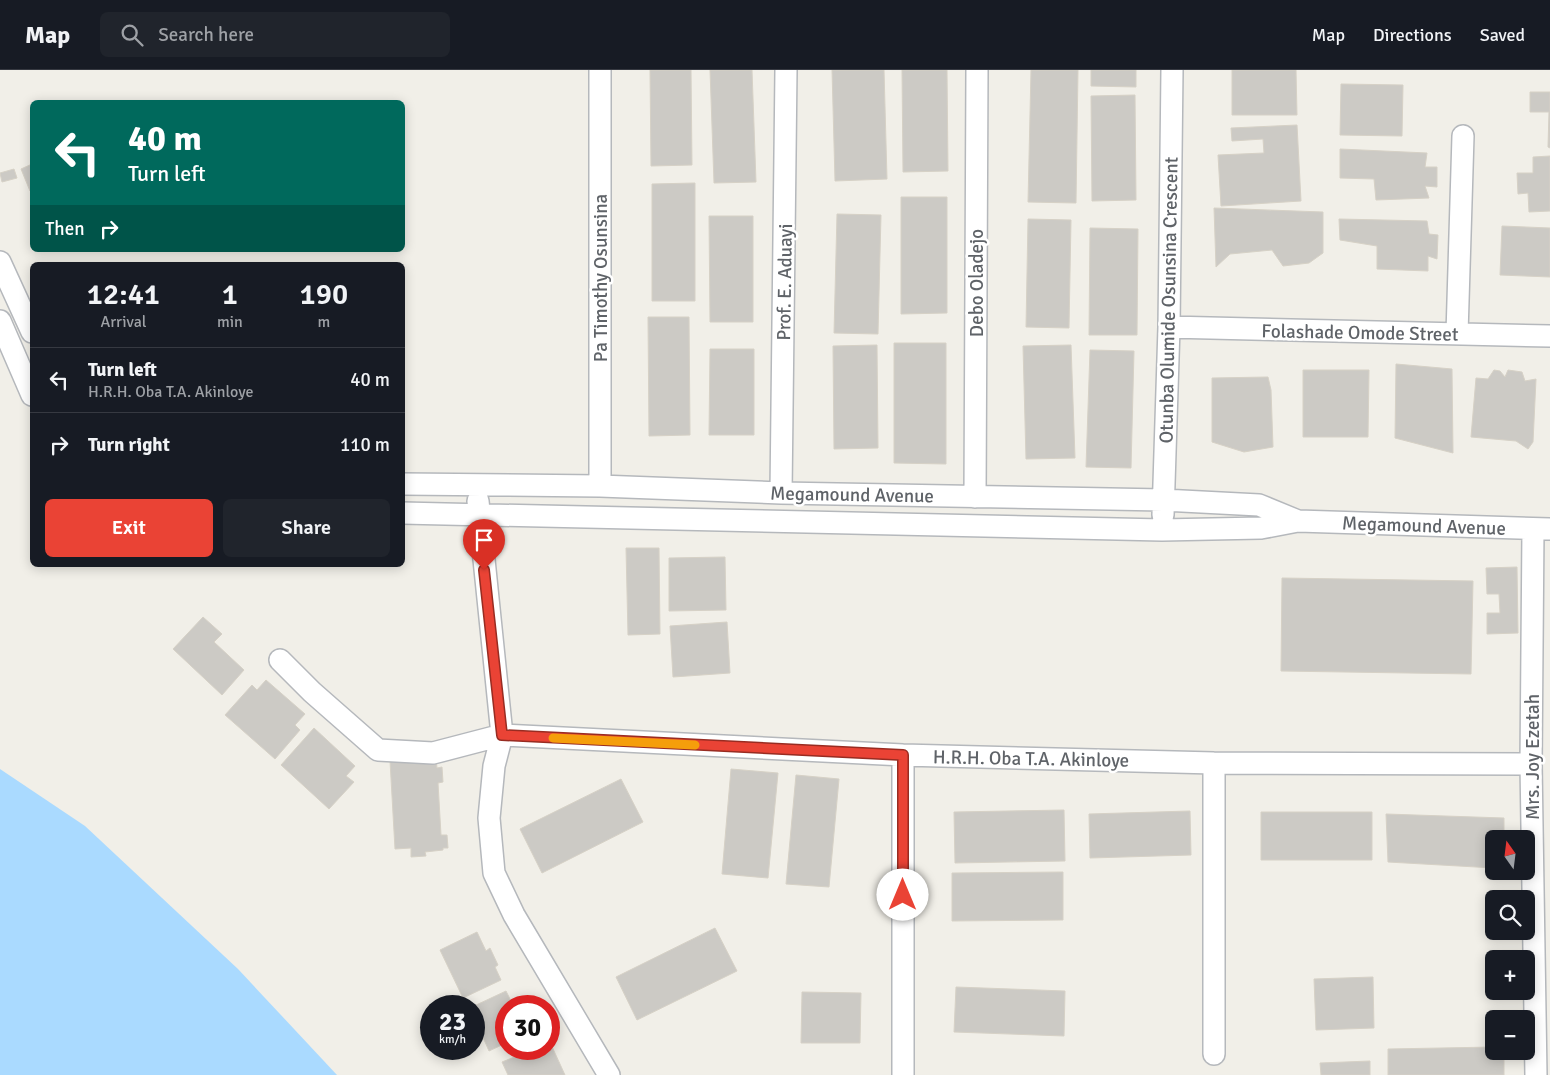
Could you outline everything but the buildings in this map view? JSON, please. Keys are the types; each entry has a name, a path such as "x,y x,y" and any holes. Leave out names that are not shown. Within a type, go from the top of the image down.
{"street":[{"name":"Pa Timothy Osunsina","path":"600,70 600,486"},
{"name":"Prof. E. Aduayi","path":"781,493 786,70"},
{"name":"Debo Oladejo","path":"975,497 977,70"},
{"name":"Otunba Olumide Osunsina Crescent","path":"1162,530 1169,327 1172,70"},
{"path":"1457,334 1463,136"},
{"path":"0,262 30,328"},
{"path":"0,321 30,390"},
{"name":"Folashade Omode Street","path":"1169,327 1550,336"},
{"name":"Megamound Avenue","path":"405,484 600,486 781,493 1163,500 1259,505 1298,521"},
{"path":"476,485 502,735 494,766 489,818 494,873 514,916 609,1075"},
{"name":"Megamound Avenue","path":"405,513 1162,530 1261,528 1298,521 1542,529"},
{"name":"Mrs. Joy Ezetah","path":"1536,1075 1531,764 1542,529"},
{"name":"H.R.H. Oba T.A. Akinloye","path":"280,660 312,692 378,750 433,753 502,735 903,755 1214,762 1531,764"},
{"path":"903,755 903,1075"},
{"path":"1214,762 1214,1054"}],"water":[{"path":"0,769 85,826 238,969 337,1075 0,1075"}],"slow traffic":[{"path":"553,738 695,745"}],"route":[{"path":"484,570 502,735 903,755 903,895"}]}
